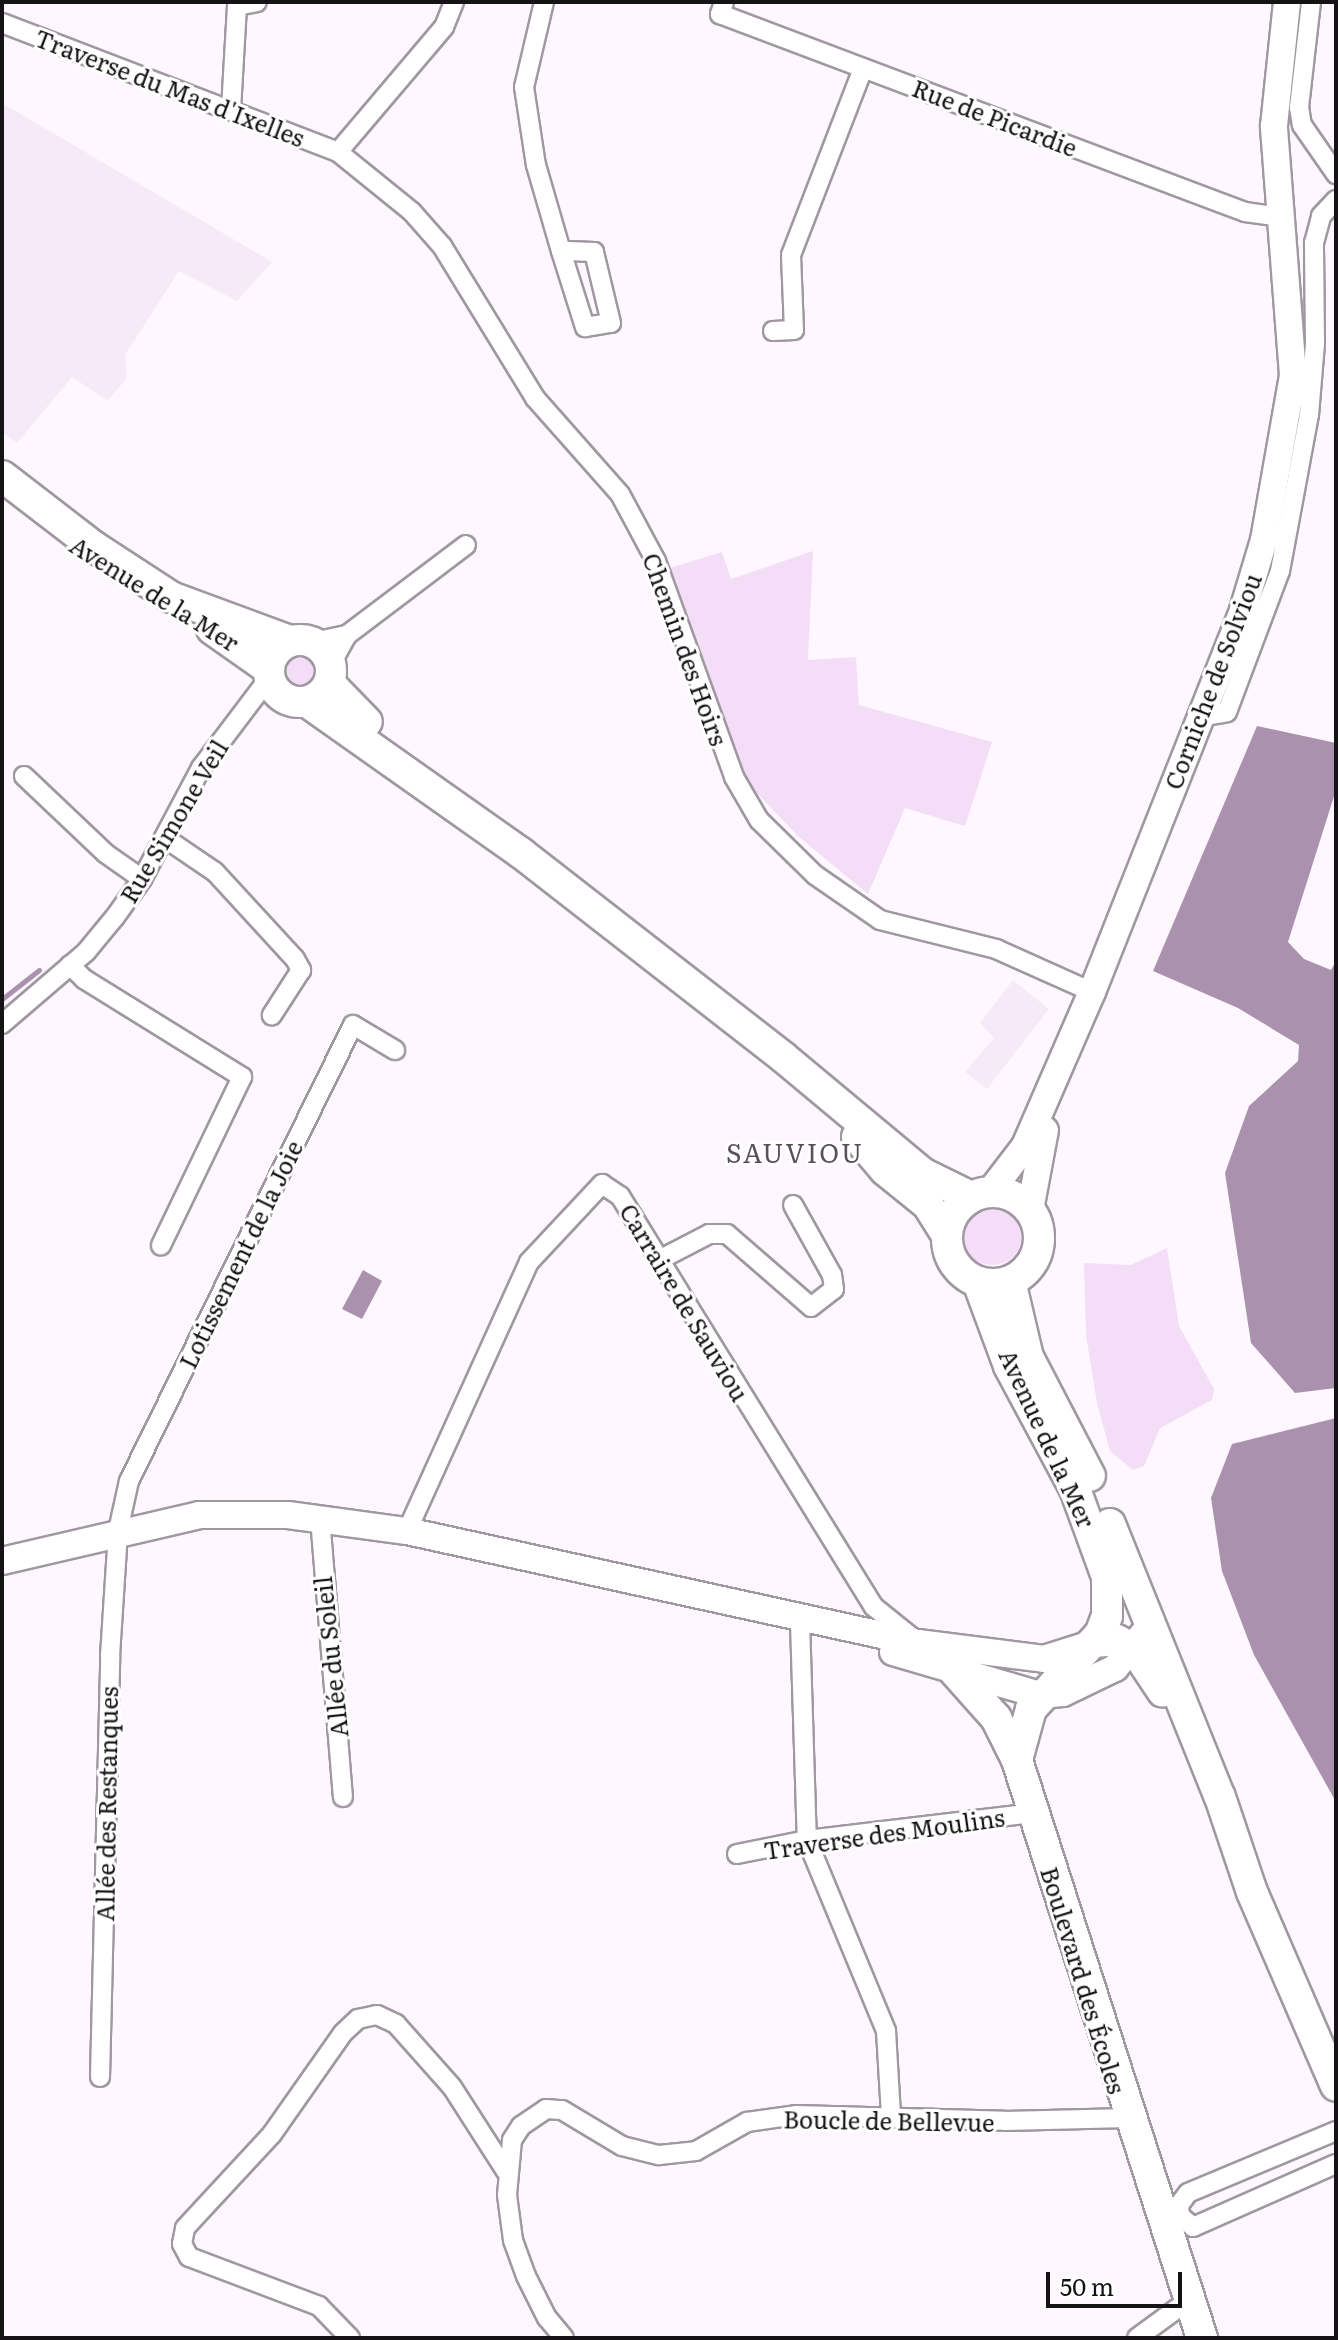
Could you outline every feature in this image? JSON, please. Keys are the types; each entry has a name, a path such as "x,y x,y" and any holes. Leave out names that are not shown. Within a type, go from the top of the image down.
{"main road":[{"name":"Corniche de Solviou","path":"980,1195 1004,1180 1025,1146 1092,992 1243,610 1279,471 1294,345 1274,126 1287,2"},
{"name":"Avenue de la Mer","path":"2,476 93,546 171,597 314,666 347,706 521,853 922,1173 980,1195"},
{"name":"Avenue de la Mer","path":"2,488 113,572 244,647 287,699 314,666"},
{"path":"269,674 278,648 314,666"},
{"name":"Avenue de la Mer","path":"761,1042 885,1170 928,1205 947,1235"},
{"name":"Corniche de Solviou","path":"1030,1210 1038,1153 1065,1057"},
{"path":"980,1195 1012,1196 1030,1210 1039,1230 1036,1255 1010,1281 978,1282 951,1259 947,1235 952,1217 980,1195"},
{"name":"Avenue de la Mer","path":"1010,1281 1028,1357 1092,1479 1220,1797"},
{"name":"Avenue de la Mer","path":"978,1282 1009,1366 1075,1489 1102,1557 1107,1616 1094,1642"},
{"path":"2,1561 118,1531 199,1515 320,1518 407,1531 918,1643 1044,1659 1094,1642 1117,1640 1135,1650 1150,1667 1220,1797 1252,1892 1336,2086"},
{"path":"766,1611 955,1672 1040,1695 1089,1683 1135,1650 1150,1623"},
{"name":"Boulevard des Écoles","path":"1094,1642 1040,1695 1026,1719 1017,1760 1128,2118 1172,2220 1189,2300 1202,2338"},
{"path":"955,1672 996,1718 1017,1760"}],"street":[{"path":"231,110 234,4 257,2"},
{"path":"338,152 444,27 454,2"},
{"path":"544,2 524,87 536,165 561,251"},
{"name":"Rue de Picardie","path":"724,2 720,14 1245,212 1282,217"},
{"path":"1311,2 1299,107 1302,125 1336,174"},
{"name":"Traverse du Mas d'Ixelles","path":"2,23 338,152"},
{"path":"773,331 794,330 791,255 863,68"},
{"name":"Chemin des Hoirs","path":"338,152 412,212 442,246 535,398 620,494 656,561 734,777 759,820 815,875 880,920 996,949 1092,992"},
{"path":"1200,717 1227,712 1280,571 1309,415 1315,343 1314,243 1321,216 1336,200"},
{"path":"314,666 347,635 466,545"},
{"path":"314,666 347,635"},
{"name":"Rue Simone Veil","path":"2,1024 70,965 142,879 201,768 269,674"},
{"path":"24,776 105,853 142,879"},
{"path":"165,838 215,872 295,959 301,970 272,1015"},
{"path":"70,965 84,979 242,1077 161,1245"},
{"name":"Lotissement de la Joie","path":"118,1531 129,1481 353,1025 395,1050"},
{"name":"Carraire de Sauviou","path":"407,1531 529,1262 602,1184 620,1196 874,1607 918,1643"},
{"path":"659,1260 709,1234 727,1234 811,1307 834,1289 832,1275 793,1205"},
{"name":"Allée du Soleil","path":"320,1518 343,1797"},
{"name":"Allée des Restanques","path":"100,2077 118,1531"},
{"path":"853,1629 874,1607"},
{"path":"800,1622 807,1840 886,2031 891,2116"},
{"name":"Traverse des Moulins","path":"737,1854 807,1840 1032,1813"},
{"path":"350,2338 319,2306 189,2257 182,2244 185,2228 272,2134 343,2033 358,2019 377,2015 396,2024 452,2087 506,2171"},
{"name":"Boucle de Bellevue","path":"564,2338 547,2318 513,2240 506,2171 512,2140 521,2126 546,2109 562,2110 622,2146 659,2155 696,2151 747,2122 796,2115 1005,2121 1128,2118"},
{"path":"1336,2131 1188,2193 1172,2220 1193,2227 1336,2164"},
{"path":"1137,2338 1189,2300"}],"shaded area":[{"path":"2,103 272,262 237,301 179,271 125,355 127,378 108,401 72,377 17,443 2,432"},
{"path":"813,551 808,660 856,657 859,705 992,742 965,826 905,808 868,894 799,837 747,783 667,569 722,552 731,579"},
{"path":"299,641 320,649 328,670 320,691 299,699 278,691 270,670 278,649"},
{"path":"1257,726 1336,743 1336,790 1288,942 1304,959 1331,970 1336,961 1336,1388 1295,1393 1251,1343 1225,1173 1249,1106 1298,1061 1299,1045 1238,1008 1153,971"},
{"path":"1013,980 1049,1009 987,1089 965,1072 994,1038 980,1023"},
{"path":"992,1205 1013,1214 1022,1235 1013,1256 992,1265 971,1256 962,1235 971,1214"},
{"path":"1167,1248 1179,1326 1214,1389 1212,1400 1160,1428 1144,1466 1133,1470 1110,1451 1097,1403 1086,1335 1084,1263 1131,1265"},
{"path":"363,1270 382,1281 362,1319 342,1309"},
{"path":"1336,1418 1336,1802 1254,1655 1222,1571 1211,1498 1232,1444"}],"waterway":[{"path":"2,999 39,970"}],"district":[{"name":"SAUVIOU","path":"795,1152"}]}
